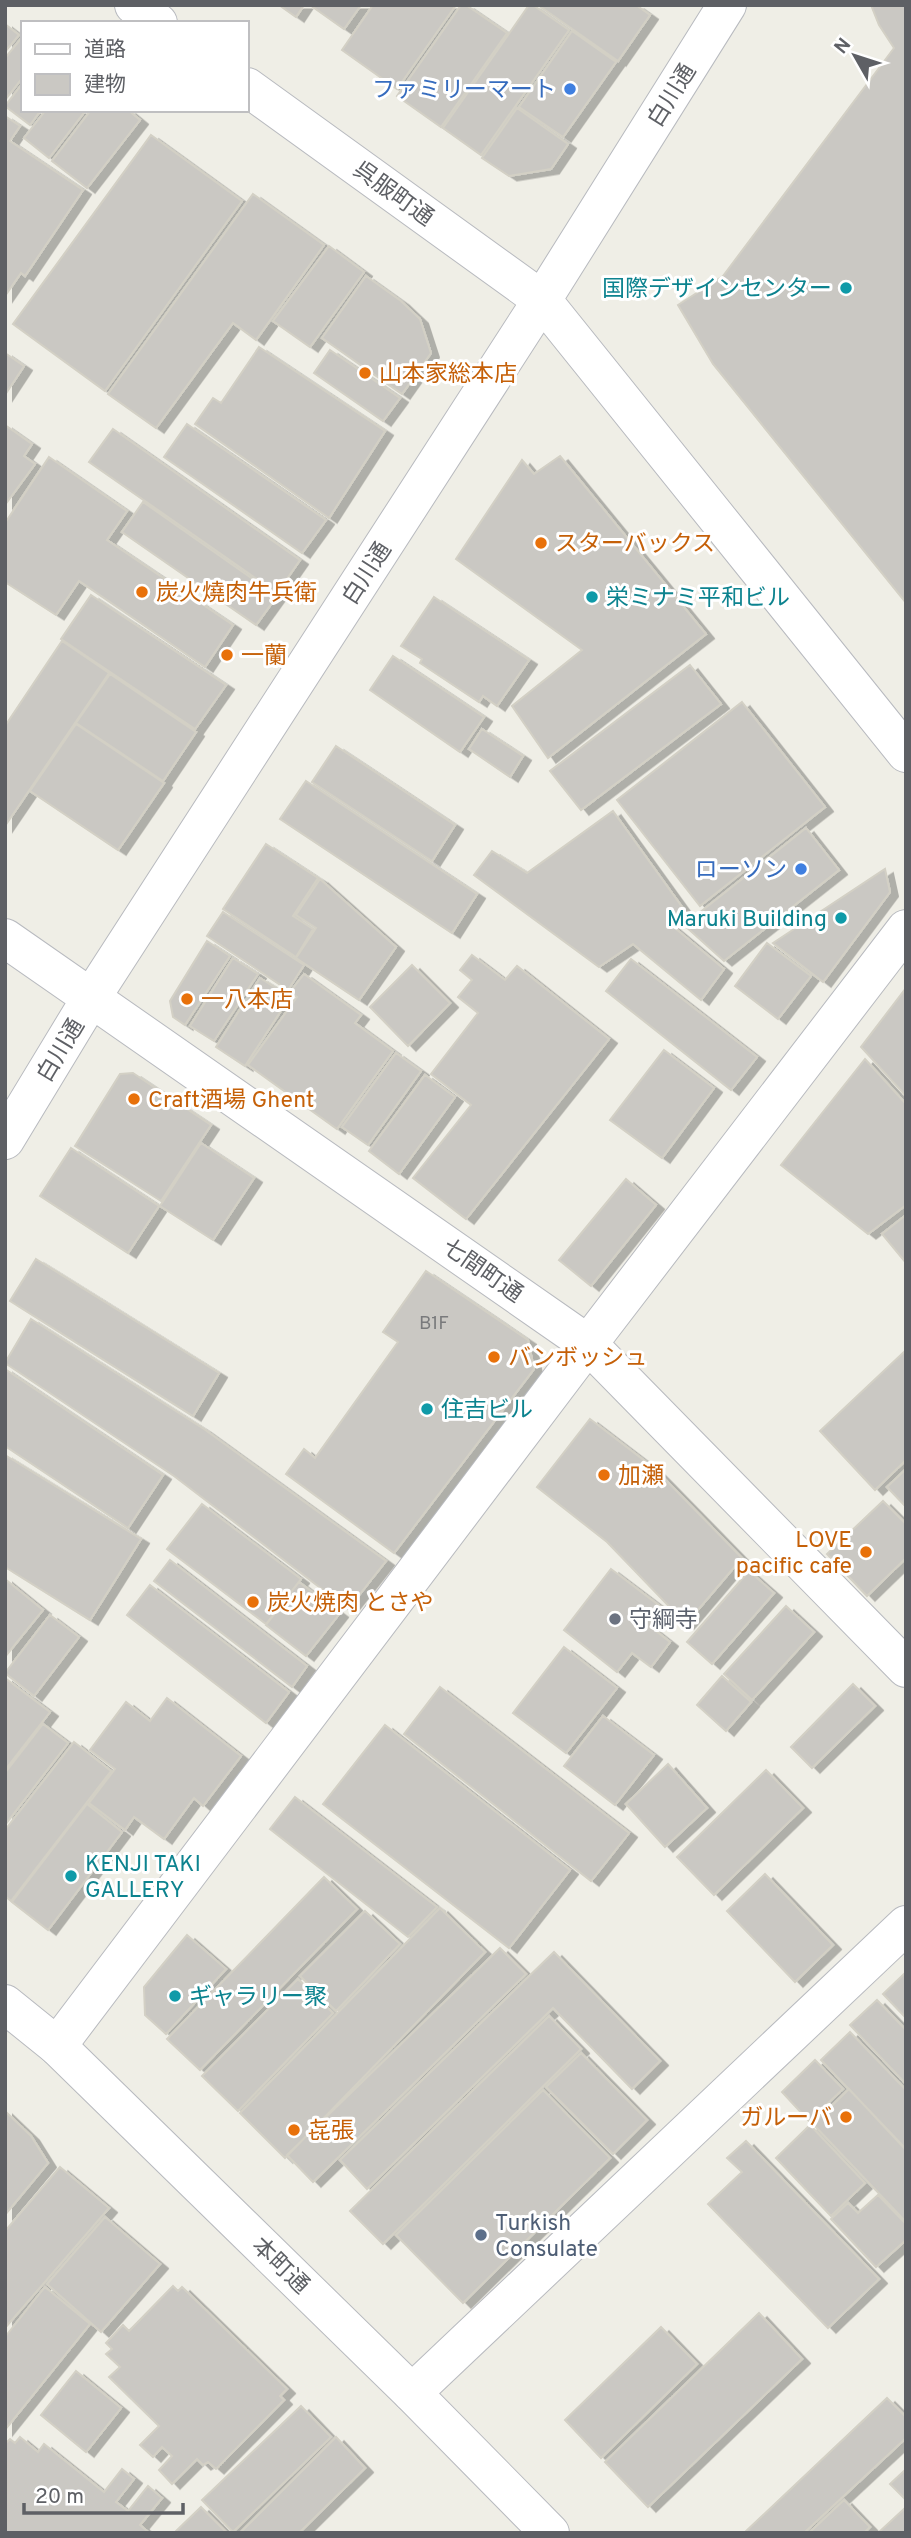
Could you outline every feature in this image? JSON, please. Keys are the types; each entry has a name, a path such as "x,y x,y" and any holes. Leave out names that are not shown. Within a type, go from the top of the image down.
{"street":[{"path":"134,5 155,21"},
{"name":"白川通","path":"5,1140 91,998 542,300 727,5"},
{"name":"呉服町通","path":"248,88 542,300 906,753"},
{"path":"57,2046 906,929"},
{"name":"七間町通","path":"5,938 588,1344 906,1668"},
{"path":"412,2393 906,1925"},
{"name":"本町通","path":"5,2004 57,2046 412,2393 550,2533"}],"building":[{"path":"279,5 304,5 296,17"},
{"path":"310,5 361,5 344,29"},
{"path":"373,5 456,5 397,89 342,50"},
{"path":"461,5 466,5 507,33 441,127 397,96"},
{"path":"529,5 533,5 569,30 481,155 443,128"},
{"path":"538,5 636,5 650,15 618,61"},
{"path":"871,5 906,5 906,603 713,364 678,305 723,276 894,48 879,25"},
{"path":"5,24 19,35 5,52"},
{"path":"572,31 616,62 563,137 519,107"},
{"path":"21,38 21,80 5,100 5,58"},
{"path":"21,86 21,112 40,112 30,125 5,106"},
{"path":"517,108 568,144 551,169 509,176 482,158"},
{"path":"44,112 84,112 49,158 24,138"},
{"path":"89,112 130,112 140,120 87,188 52,161"},
{"path":"5,116 20,126 10,141 83,190 25,276 21,273 5,296"},
{"path":"151,135 242,201 105,391 13,324"},
{"path":"253,194 324,245 256,340 233,323 156,428 108,394"},
{"path":"329,246 364,272 310,347 273,321"},
{"path":"366,276 401,301 420,319 431,353 402,394 322,338"},
{"path":"259,347 385,431 329,518 195,424 213,398 221,403"},
{"path":"330,350 400,398 383,421 314,373"},
{"path":"5,353 24,366 5,395"},
{"path":"187,424 326,520 302,553 164,457"},
{"path":"5,425 32,444 24,456 35,464 5,505"},
{"path":"113,429 300,560 277,593 89,462"},
{"name":"栄ミナミ平和ビル","path":"560,456 706,634 548,758 512,706 582,650 456,559 522,460 534,474"},
{"path":"49,457 127,511 107,540 233,625 205,667 79,581 56,615 5,582 5,523"},
{"path":"143,502 277,596 256,625 122,532"},
{"path":"91,595 226,685 195,729 61,639"},
{"path":"434,597 529,660 497,706 483,696 479,702 420,663 422,659 401,646"},
{"path":"62,641 109,673 5,826 5,726"},
{"path":"393,656 484,717 460,752 370,690"},
{"path":"690,665 721,704 581,810 550,771"},
{"path":"110,674 196,732 163,781 76,723"},
{"path":"742,702 825,807 700,906 617,800"},
{"path":"76,724 164,783 118,850 30,791"},
{"path":"482,729 523,756 510,777 469,749"},
{"path":"336,746 455,825 432,861 312,782"},
{"path":"306,781 477,894 452,933 280,819"},
{"path":"613,811 685,911 670,924 724,969 701,1000 633,944 599,967 474,875 492,851 527,873"},
{"path":"806,828 839,870 724,961 684,925"},
{"path":"266,844 318,878 293,916 313,929 296,957 223,909"},
{"name":"Maruki Building","path":"885,869 890,892 823,982 773,943"},
{"path":"320,879 396,947 359,1000 296,958 316,928 296,915"},
{"path":"223,912 304,965 288,990 207,936"},
{"path":"207,941 230,956 185,1025 173,1017 170,1001"},
{"path":"767,943 811,976 778,1019 735,986"},
{"path":"472,955 505,980 517,966 609,1039 466,1219 413,1178 471,1105 431,1074 478,1013 458,997 472,980 460,970"},
{"path":"233,958 258,974 214,1041 190,1026"},
{"path":"631,959 757,1057 731,1090 606,991"},
{"path":"412,965 450,1003 408,1046 370,1007"},
{"path":"304,974 361,1015 355,1023 393,1051 337,1129 248,1065 297,997 290,992"},
{"path":"260,978 290,997 245,1066 216,1047"},
{"path":"906,988 906,1096 861,1047"},
{"path":"664,1050 714,1088 662,1158 610,1120"},
{"path":"396,1053 421,1071 368,1145 342,1127"},
{"path":"865,1059 906,1104 906,1205 868,1234 781,1165"},
{"path":"133,1073 211,1125 161,1201 75,1146 120,1074"},
{"path":"425,1075 455,1097 399,1174 369,1151"},
{"path":"201,1143 254,1178 213,1240 160,1206"},
{"path":"71,1148 159,1206 128,1253 40,1196"},
{"path":"626,1179 656,1205 591,1286 559,1260"},
{"path":"906,1215 906,1263 882,1234"},
{"path":"36,1259 219,1373 193,1416 10,1301"},
{"name":"住吉ビル","path":"426,1271 528,1340 534,1369 394,1553 286,1474 304,1449 315,1458 398,1342 383,1332"},
{"path":"31,1319 204,1429 386,1561 348,1609 174,1476 5,1363"},
{"path":"906,1350 906,1460 875,1490 820,1431"},
{"path":"5,1369 163,1475 128,1528 5,1446"},
{"path":"590,1419 654,1468 742,1558 686,1624 607,1542 537,1487"},
{"path":"5,1455 141,1539 90,1620 5,1567"},
{"path":"906,1469 906,1507 887,1487"},
{"path":"883,1501 906,1524 906,1558 867,1596 827,1554"},
{"path":"202,1504 301,1579 266,1624 167,1549"},
{"path":"170,1560 307,1666 292,1687 154,1581"},
{"name":"守綱寺","path":"611,1569 665,1610 651,1627 670,1642 651,1667 632,1653 617,1672 564,1630"},
{"path":"749,1571 774,1593 712,1664 687,1642"},
{"path":"5,1579 43,1610 5,1657"},
{"path":"299,1582 340,1613 306,1656 266,1625"},
{"path":"150,1585 289,1692 266,1723 127,1615"},
{"path":"786,1606 814,1632 752,1700 724,1674"},
{"path":"50,1615 79,1637 34,1696 5,1673"},
{"path":"564,1647 617,1688 566,1753 513,1713"},
{"path":"722,1676 751,1702 726,1731 697,1705"},
{"path":"5,1678 50,1712 5,1770"},
{"path":"853,1684 875,1706 812,1768 791,1747"},
{"path":"440,1687 629,1833 591,1881 404,1734"},
{"path":"167,1698 241,1756 203,1806 194,1798 164,1839 134,1817 125,1830 89,1803 115,1769 90,1750 126,1702 150,1721"},
{"path":"603,1716 654,1755 615,1805 564,1766"},
{"path":"43,1724 68,1743 5,1825 5,1773"},
{"path":"385,1725 570,1870 509,1948 323,1804"},
{"path":"74,1742 111,1771 11,1901 5,1896 5,1830"},
{"path":"668,1764 707,1808 665,1847 626,1804"},
{"path":"766,1770 803,1808 714,1895 677,1857"},
{"path":"295,1797 437,1907 408,1937 270,1829"},
{"path":"87,1804 122,1832 48,1930 12,1902"},
{"path":"765,1874 833,1945 795,1982 727,1911"},
{"path":"324,1877 357,1909 200,2070 167,2039"},
{"path":"440,1908 485,1952 285,2158 240,2113"},
{"path":"365,1911 400,1944 336,2011 300,1976"},
{"path":"187,1935 226,1969 166,2034 145,2015 144,1987"},
{"path":"500,1948 526,1974 313,2182 287,2155"},
{"path":"554,1952 660,2061 632,2089 553,2008 367,2189 340,2160"},
{"path":"906,1972 906,2018 883,1994"},
{"path":"298,1979 333,2013 238,2111 202,2076"},
{"path":"877,2000 906,2030 906,2084 850,2025"},
{"path":"549,2016 581,2049 383,2244 350,2211"},
{"path":"850,2032 906,2090 906,2149 821,2060"},
{"path":"581,2053 647,2120 613,2154 546,2087"},
{"path":"815,2060 843,2089 809,2121 782,2092"},
{"path":"849,2089 906,2150 906,2222 813,2124"},
{"path":"543,2090 610,2158 463,2303 396,2235"},
{"path":"5,2111 31,2136 48,2163 5,2215"},
{"path":"810,2125 865,2183 831,2216 776,2158"},
{"path":"746,2141 879,2279 828,2328 708,2204 742,2172 727,2158"},
{"path":"60,2167 109,2208 5,2328 5,2231"},
{"path":"878,2195 906,2224 906,2240 876,2267 831,2219 848,2203 858,2213"},
{"path":"105,2217 160,2264 101,2332 47,2284"},
{"path":"173,2286 178,2291 182,2287 287,2389 280,2396 284,2400 216,2469 208,2462 203,2465 197,2459 172,2484 159,2470 172,2456 162,2447 153,2457 140,2445 159,2426 109,2377 120,2367 106,2354 112,2349 106,2343 123,2325 129,2331"},
{"path":"45,2287 90,2324 5,2430 5,2337"},
{"path":"759,2313 802,2359 648,2507 605,2462"},
{"path":"661,2327 697,2364 601,2458 565,2420"},
{"path":"76,2371 121,2408 86,2452 41,2415"},
{"path":"887,2398 906,2417 906,2438 804,2533 744,2533"},
{"path":"301,2406 331,2437 233,2532 202,2500"},
{"path":"20,2437 38,2452 44,2444 104,2492 122,2469 134,2479 116,2502 128,2511 148,2486 162,2498 140,2525 148,2532 5,2533 5,2444 10,2439 15,2443"},
{"path":"336,2437 365,2468 299,2533 240,2533"},
{"path":"906,2469 906,2500 890,2484"},
{"path":"844,2500 870,2527 864,2533 809,2533"},
{"path":"201,2507 227,2533 174,2533"},
{"path":"906,2507 906,2533 878,2533"}],"place":[{"name":"ファミリーマート","path":"570,89"},
{"name":"国際デザインセンター","path":"846,288"},
{"name":"山本家総本店","path":"365,373"},
{"name":"スターバックス","path":"541,543"},
{"name":"炭火燒肉牛兵衛","path":"142,592"},
{"name":"栄ミナミ平和ビル","path":"592,597"},
{"name":"一蘭","path":"227,655"},
{"name":"ローソン","path":"801,869"},
{"name":"Maruki Building","path":"841,918"},
{"name":"一八本店","path":"187,999"},
{"name":"Craft酒場 Ghent","path":"134,1099"},
{"name":"バンボッシュ","path":"494,1357"},
{"name":"住吉ビル","path":"427,1409"},
{"name":"加瀬","path":"604,1475"},
{"name":"LOVE pacific cafe","path":"866,1552"},
{"name":"炭火焼肉 とさや","path":"253,1602"},
{"name":"守綱寺","path":"615,1619"},
{"name":"KENJI TAKI GALLERY","path":"71,1876"},
{"name":"ギャラリー聚","path":"175,1996"},
{"name":"ガルーバ","path":"846,2117"},
{"name":"㐂張","path":"294,2130"},
{"name":"Turkish Consulate","path":"481,2235"}]}
